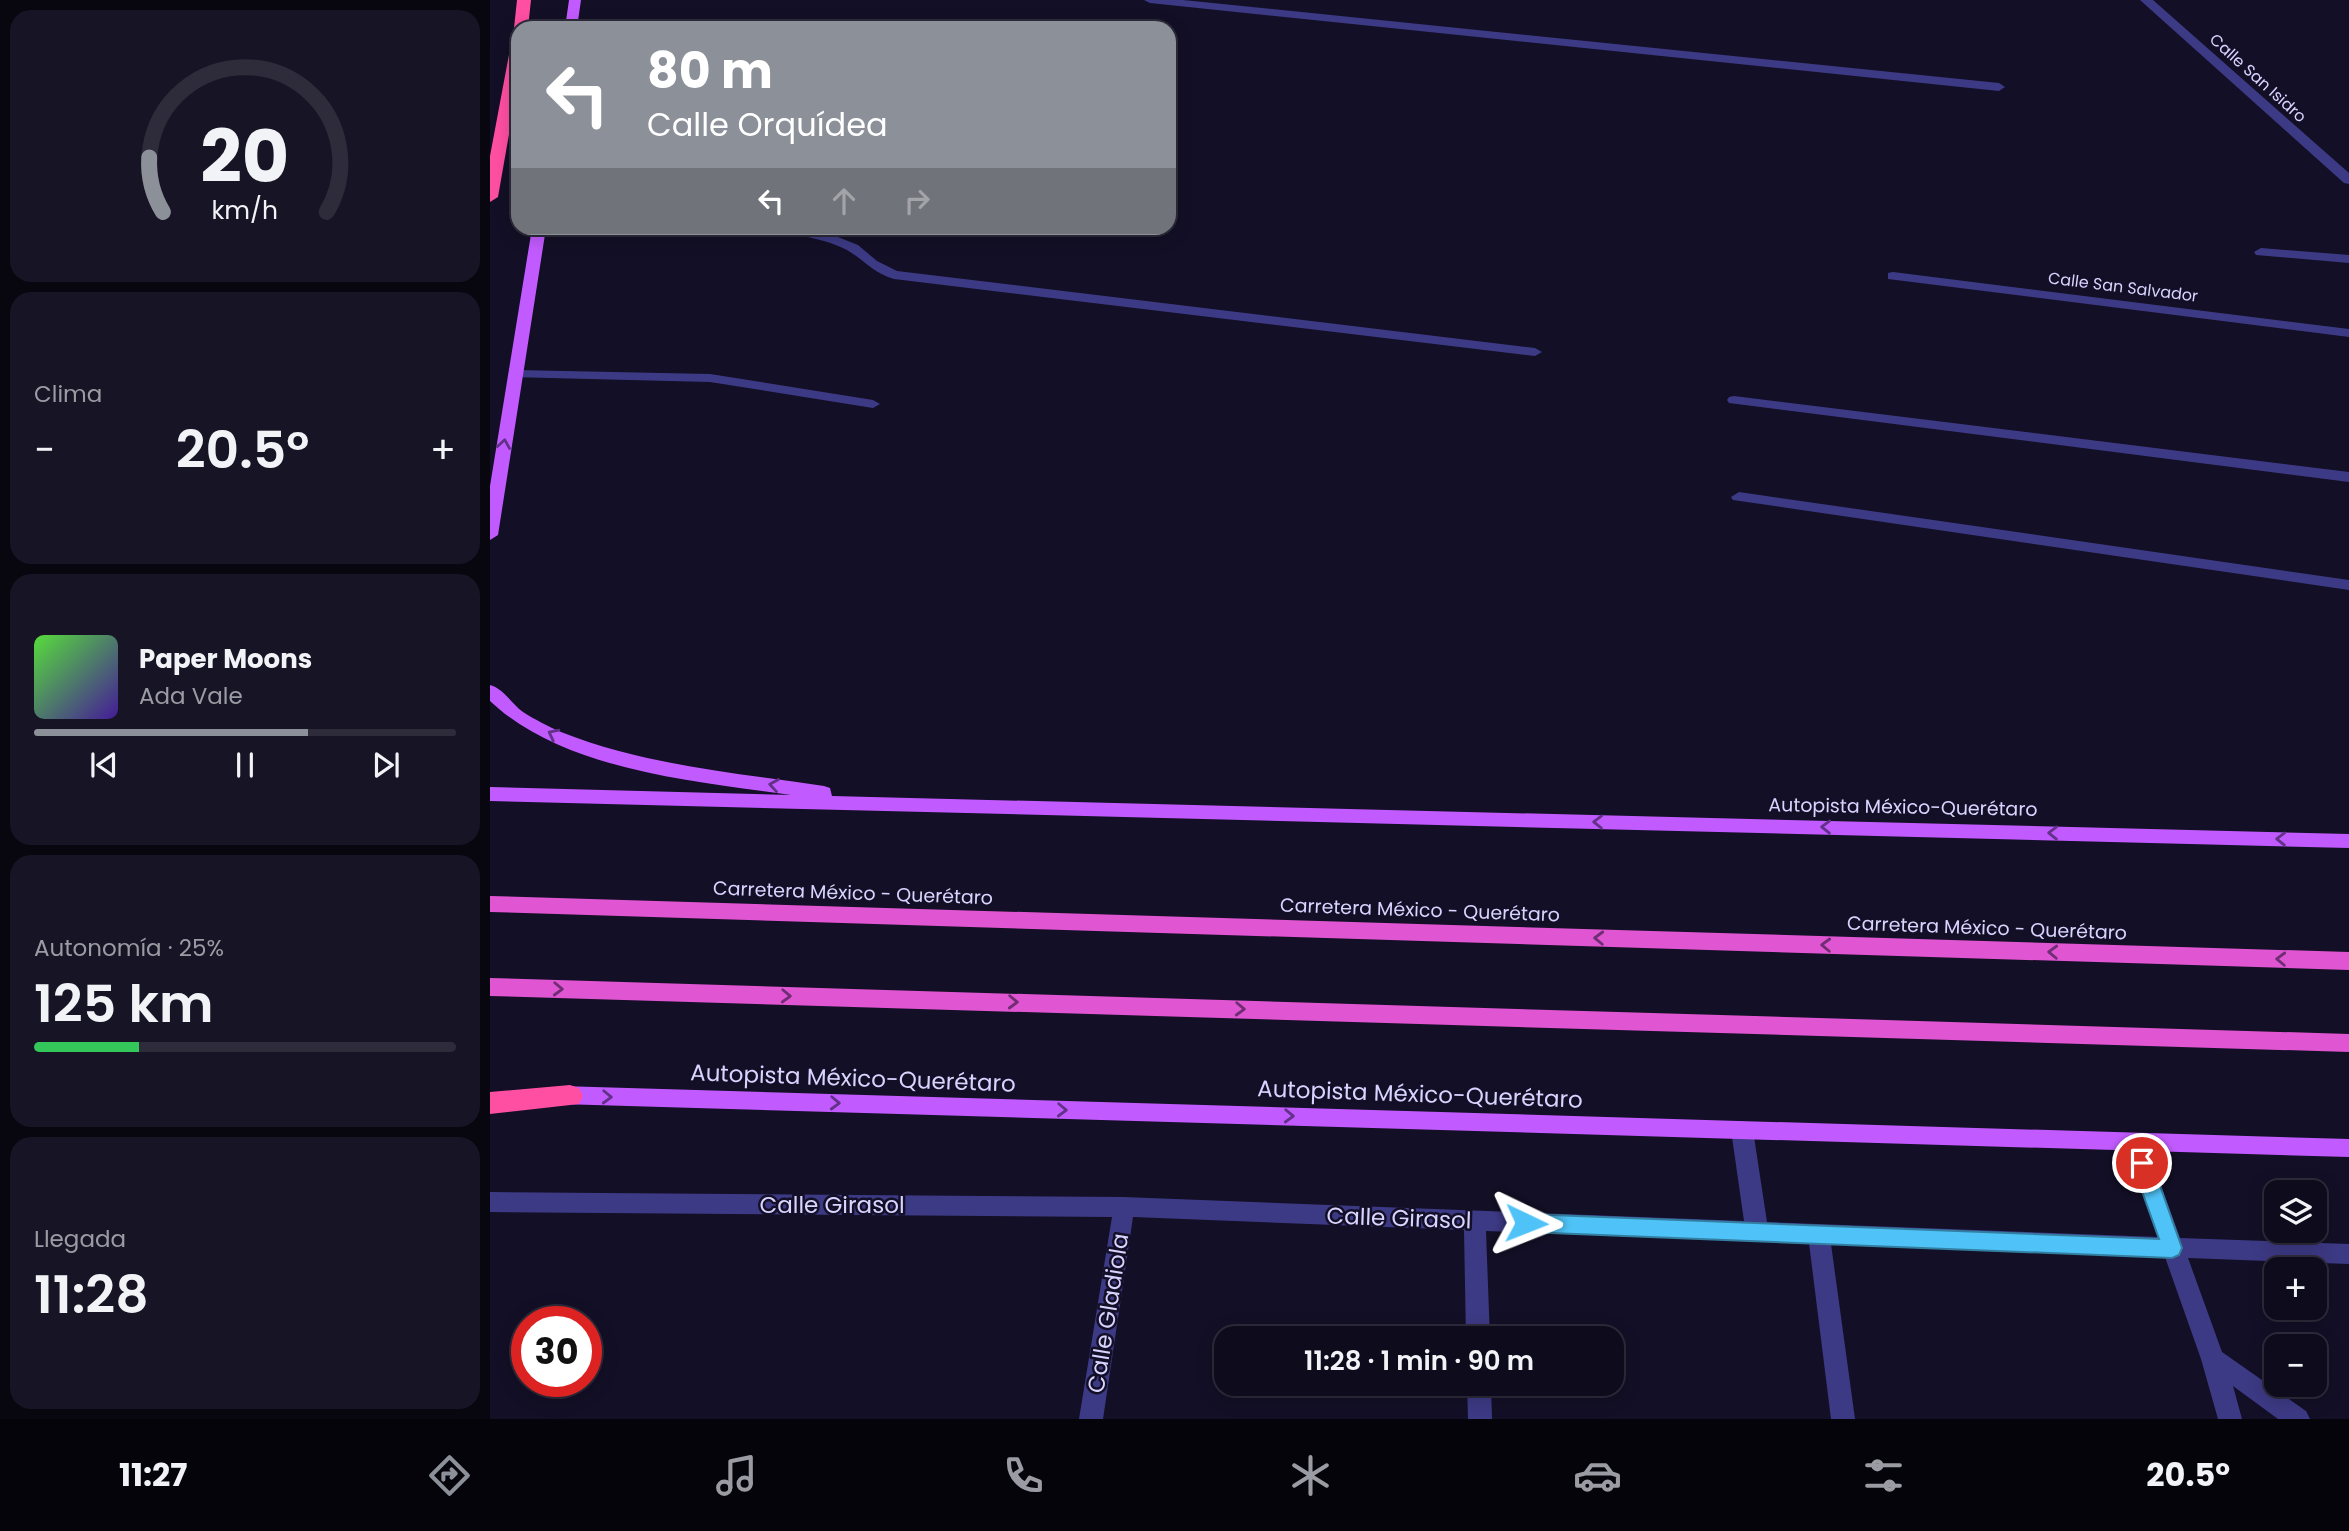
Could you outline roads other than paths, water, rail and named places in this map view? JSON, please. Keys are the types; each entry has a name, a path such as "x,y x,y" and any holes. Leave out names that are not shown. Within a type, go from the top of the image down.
{"highway":[{"path":"522,21 524,0"},
{"path":"490,197 511,82"},
{"name":"Carretera México - Querétaro","path":"490,904 2349,961"},
{"path":"490,986 2349,1043"},
{"path":"490,1103 570,1096"}],"main road":[{"path":"572,21 575,0"},
{"path":"490,535 538,235"},
{"path":"490,691 511,712 529,722 566,741 606,755 651,766 890,803"},
{"name":"Autopista México-Querétaro","path":"490,794 2349,841"},
{"name":"Autopista México-Querétaro","path":"490,1093 2349,1148"}],"street":[{"path":"1150,0 1999,87"},
{"name":"Calle San Isidro","path":"2146,0 2349,180"},
{"path":"818,235 853,248 872,264 894,275 1535,352"},
{"path":"2261,252 2349,258"},
{"name":"Calle San Salvador","path":"1893,276 2349,333"},
{"path":"515,374 710,378 873,404"},
{"path":"1734,400 2349,477"},
{"path":"1739,497 2349,584"},
{"path":"1742,1130 1757,1232"},
{"path":"2134,1142 2213,1359 2230,1419"},
{"name":"Calle Girasol","path":"490,1202 1124,1207 2349,1254"},
{"name":"Calle Gladiola","path":"1091,1419 1124,1207"},
{"path":"1475,1221 1478,1326"},
{"path":"1819,1234 1843,1419"},
{"path":"2213,1359 2298,1419"},
{"path":"1479,1396 1480,1419"}]}
